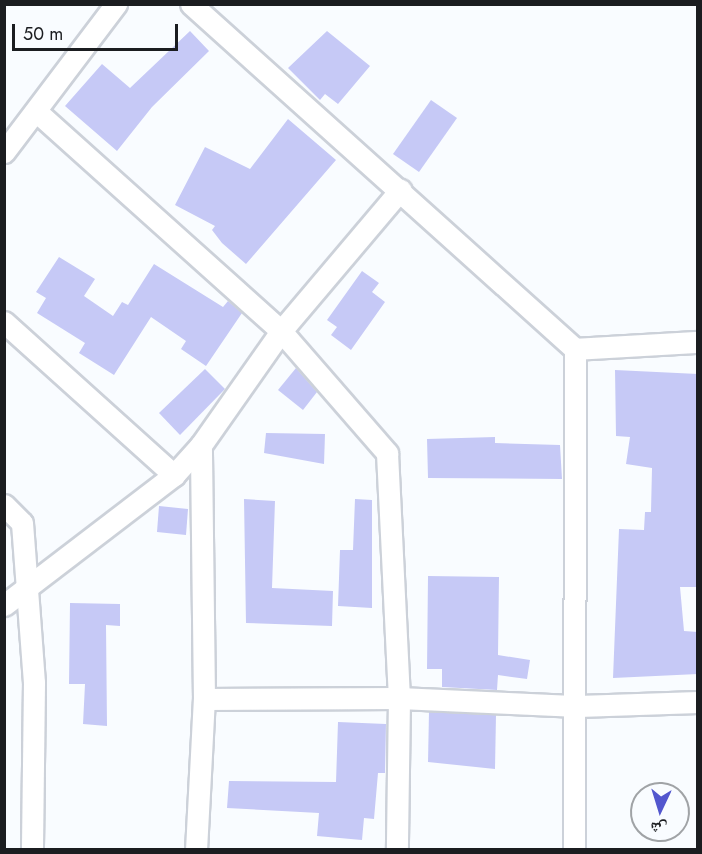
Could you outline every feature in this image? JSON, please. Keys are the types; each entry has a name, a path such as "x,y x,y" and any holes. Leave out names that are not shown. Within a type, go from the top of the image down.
{"street":[{"path":"4,152 37,112 116,4"},
{"path":"191,4 574,349 698,342"},
{"path":"37,112 281,331 387,453 399,698 397,849"},
{"path":"4,605 24,589 81,552 174,475 201,445 281,331 400,190"},
{"path":"4,322 174,475"},
{"path":"574,349 578,706 574,849"},
{"path":"196,849 204,699 201,445"},
{"path":"4,505 22,523 24,589 34,683 32,849"},
{"path":"204,699 399,698 578,706 698,702"}],"building":[{"path":"190,31 209,51 152,107 117,151 65,106 102,64 130,88"},
{"path":"327,31 370,66 338,104 325,94 320,100 288,68"},
{"path":"431,100 457,118 419,172 393,154"},
{"path":"288,119 336,160 246,264 222,243 212,230 215,226 175,205 205,147 250,169"},
{"path":"59,257 95,279 84,296 113,316 122,302 128,305 154,264 223,307 228,301 242,313 206,366 181,349 186,341 151,317 114,375 79,353 85,343 37,313 46,298 36,292"},
{"path":"362,271 379,283 372,292 385,302 351,350 331,335 337,327 327,320"},
{"path":"296,368 317,392 303,410 278,390"},
{"path":"205,369 225,389 180,435 159,413"},
{"path":"615,370 698,374 698,587 680,587 684,631 698,632 698,674 613,678 619,529 644,530 645,512 651,512 652,468 626,464 630,437 616,436"},
{"path":"266,433 325,434 324,464 264,453"},
{"path":"495,437 495,443 560,445 562,479 428,478 427,439"},
{"path":"244,499 275,501 272,588 333,591 332,626 246,623"},
{"path":"355,499 372,500 372,608 338,606 340,550 353,550"},
{"path":"159,506 188,509 186,535 157,532"},
{"path":"428,576 499,577 498,655 530,660 527,679 498,675 497,690 442,687 442,669 427,669"},
{"path":"70,603 120,604 120,626 106,625 107,726 83,724 85,684 69,684"},
{"path":"429,712 496,715 495,769 428,762"},
{"path":"338,722 386,724 385,773 378,773 374,819 364,818 362,840 317,836 319,813 227,808 229,781 336,782"}]}
